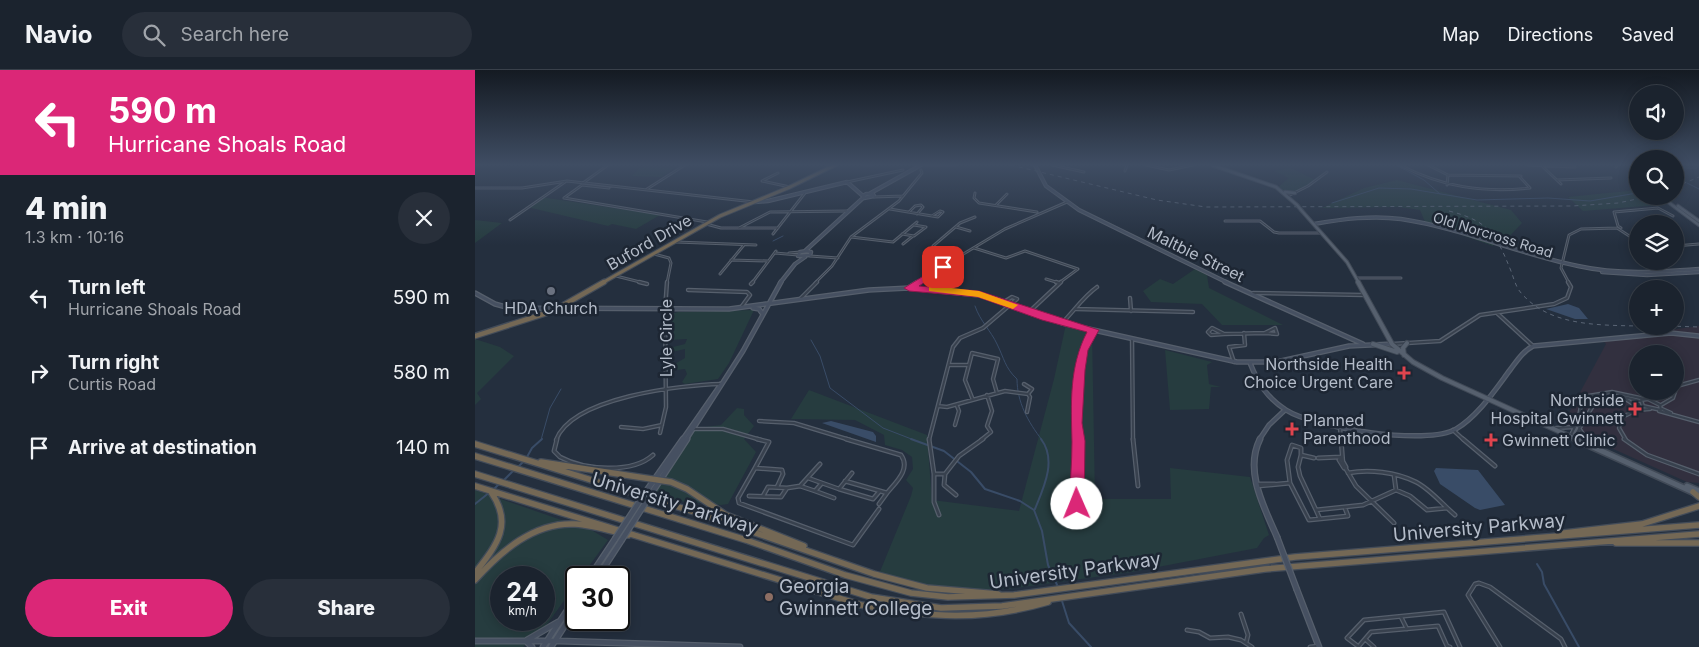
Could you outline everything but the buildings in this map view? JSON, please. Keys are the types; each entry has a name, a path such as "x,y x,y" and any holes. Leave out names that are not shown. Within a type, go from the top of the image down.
{"highway":[{"name":"Buford Drive","path":"475,336 541,316 557,309 707,223 778,192"},
{"path":"765,202 763,200 768,196"},
{"path":"569,302 568,306 573,309"},
{"path":"541,308 543,312 541,316"},
{"path":"475,444 698,513 908,584 927,588 1014,595"},
{"name":"University Parkway","path":"475,456 746,540 845,575 911,593 973,598 1014,595 1286,558 1699,525"},
{"path":"522,458 581,470 658,479 684,487 727,514 844,563"},
{"name":"University Parkway","path":"475,474 856,593 914,606 930,607 984,608 1265,569 1699,534"},
{"path":"475,486 845,600 910,613 942,616 999,615 1065,597"},
{"path":"475,573 491,552 503,527 503,509 490,491"},
{"path":"1553,536 1575,531 1641,524 1699,506"},
{"path":"475,580 495,558 512,545 537,532 559,526 582,525 658,542"},
{"path":"1594,542 1699,543"}],"main road":[{"path":"1283,192 1295,193"},
{"path":"1283,192 1344,258 1392,344 1404,355"},
{"path":"1674,205 1699,223"},
{"path":"1404,355 1403,348 1407,343"},
{"path":"1373,344 1389,348 1427,370 1697,492"}],"street":[{"path":"511,220 551,192"},
{"path":"572,192 564,198 707,223 717,227 777,228"},
{"path":"663,192 754,202 765,202 803,192"},
{"path":"773,234 805,192"},
{"path":"858,192 874,196 903,196"},
{"path":"858,192 863,197 869,199"},
{"path":"597,566 645,493 658,479 694,429 743,351 762,313 795,264 799,254 815,244 857,205 863,197 873,192"},
{"path":"857,205 880,192"},
{"path":"798,300 827,272 851,237 890,209 906,192"},
{"name":"Maltbie Street","path":"1054,192 1067,202 1248,293 1363,344"},
{"path":"975,193 975,202 1037,212"},
{"path":"1287,195 1295,193"},
{"path":"996,205 1007,194"},
{"path":"909,288 973,248 1037,212 1067,202"},
{"path":"908,212 915,206 921,205 923,207 917,214"},
{"path":"1621,228 1614,212 1658,208 1671,215"},
{"path":"890,209 932,216"},
{"path":"739,228 765,213 825,210 849,212"},
{"path":"957,258 933,246 966,219 975,217"},
{"name":"Old Norcross Road","path":"1314,224 1369,219 1421,224 1457,233 1523,256 1561,264 1637,275 1699,270"},
{"path":"1225,221 1260,221 1274,232 1279,233 1323,234"},
{"path":"851,237 888,243 917,222"},
{"path":"903,244 926,228 913,224"},
{"path":"956,227 970,231"},
{"path":"475,292 503,306 557,309 665,310 741,308 869,290 909,288 975,294 1004,302 1062,323 1234,362 1259,363 1285,361 1363,344 1443,340 1474,318 1554,304 1567,298 1571,287 1561,272 1561,264 1569,235 1585,228 1617,228 1629,236"},
{"path":"902,234 913,236"},
{"path":"675,242 756,245"},
{"path":"795,264 811,253 815,244"},
{"path":"1684,245 1699,244"},
{"path":"720,274 744,245"},
{"path":"973,248 1007,258 1025,251 1078,268 1059,283 1029,312"},
{"path":"805,251 838,258"},
{"path":"751,284 775,252 799,254 807,257 823,256"},
{"name":"Lyle Circle","path":"654,254 671,261 665,310 666,407 660,433"},
{"path":"731,260 769,261"},
{"path":"616,276 647,284"},
{"path":"1356,278 1401,278"},
{"path":"1046,279 1059,283"},
{"path":"1062,323 1076,309 1082,298 1097,287"},
{"path":"688,290 747,292 750,295 741,308"},
{"path":"1248,293 1365,295"},
{"path":"772,296 774,301 784,302"},
{"path":"939,515 934,502 934,474 928,446 948,365 957,341 983,328 1017,299 1012,297 1004,302"},
{"path":"1131,298 1131,311"},
{"path":"750,307 759,309 762,313"},
{"path":"1076,309 1193,312"},
{"path":"1497,313 1533,346"},
{"path":"1224,334 1212,328 1208,332 1212,335 1274,334 1278,332 1272,328 1265,333"},
{"path":"1077,504 1078,441 1076,423 1079,370 1083,350 1093,330"},
{"path":"1234,362 1229,347 1245,345 1247,342 1244,333"},
{"path":"1250,363 1262,391 1285,410 1314,422 1340,428 1425,435 1453,430 1469,419 1524,351 1533,346 1671,333 1699,337"},
{"path":"1132,339 1133,442 1138,486"},
{"path":"973,400 965,380 972,353 998,359 993,379 997,393"},
{"path":"1253,372 1259,363"},
{"path":"948,365 969,365"},
{"path":"1636,410 1660,408 1665,402 1673,398 1677,386 1699,380"},
{"path":"653,455 639,466 609,468 562,459 554,450 561,429 578,416 627,398 699,384 721,384"},
{"path":"605,566 716,387 721,384"},
{"path":"1024,384 1032,389 1027,394"},
{"path":"938,406 957,405 1005,391 1027,394"},
{"path":"1573,436 1582,401 1591,394 1611,392 1629,396"},
{"path":"1027,394 1030,397 1027,412"},
{"path":"956,496 944,485 945,474 949,463 991,432 987,426 992,411 987,395"},
{"path":"1573,436 1597,398 1602,395 1613,395 1641,403 1650,409"},
{"path":"1613,395 1630,401 1636,410"},
{"path":"1644,400 1636,410 1620,420 1621,431 1626,440 1650,457 1699,474"},
{"path":"1650,400 1665,402"},
{"path":"1654,401 1660,408 1675,416 1699,422"},
{"path":"955,425 959,411 957,405"},
{"path":"1285,410 1268,424 1257,443 1253,462 1257,485 1319,646 1309,647"},
{"path":"759,420 794,423 901,454 906,463 906,468 879,504"},
{"path":"621,427 643,429 662,425"},
{"path":"1556,428 1575,427"},
{"path":"1340,428 1341,458 1348,473 1356,486 1394,523"},
{"path":"1579,428 1581,434 1590,443"},
{"path":"694,429 723,429 769,442 738,498 739,503 773,517 853,544 879,509"},
{"path":"1453,430 1495,466"},
{"path":"1320,519 1300,476 1298,467 1301,448 1292,445 1287,460 1291,483 1309,520 1320,519 1348,516 1345,508"},
{"path":"1301,455 1314,458"},
{"path":"1318,458 1341,458"},
{"path":"800,486 820,464"},
{"path":"755,468 782,470 783,474 777,487"},
{"path":"1348,473 1364,470 1394,475 1418,484 1455,515"},
{"path":"839,489 852,472"},
{"path":"934,474 945,474"},
{"path":"1394,475 1396,490"},
{"path":"808,478 873,499 879,492"},
{"path":"845,481 887,494"},
{"path":"1257,485 1291,483"},
{"path":"815,491 822,484"},
{"path":"763,496 768,487 787,488 800,486 834,498"},
{"path":"749,496 781,497 787,488"},
{"path":"1316,510 1345,508 1372,502 1396,490 1410,496 1427,510 1447,508"},
{"path":"1500,647 1468,596 1470,588 1476,584 1482,584 1497,592 1504,599 1561,638 1565,647"},
{"path":"1450,647 1447,646 1437,626 1371,632 1358,647 1347,638 1364,620 1444,612 1460,647"},
{"path":"543,647 565,614"},
{"path":"1241,614 1248,634 1247,643"},
{"path":"1401,616 1407,629"},
{"path":"525,641 540,634 561,620"},
{"path":"551,647 565,625"},
{"path":"1187,630 1199,632 1210,638 1228,637 1247,643 1252,647"},
{"path":"1365,639 1374,647"},
{"path":"475,641 555,641 740,647"},
{"path":"525,641 532,647"}],"shaded area":[{"name":"Northside Hospital Gwinnett","path":"1699,326 1699,483 1687,482 1562,426 1606,344 1602,339 1632,335 1684,335 1684,328"}],"green space":[{"path":"1283,192 1295,192 1288,195"},
{"path":"1356,192 1442,192 1511,210 1522,223 1506,240 1493,244 1493,246 1425,222 1420,210 1399,207 1322,208"},
{"path":"1629,192 1629,205 1658,205 1583,211 1568,197"},
{"path":"541,197 660,215 636,229 612,224 608,226 527,207"},
{"path":"475,220 502,223 475,243"},
{"path":"1195,269 1207,275 1209,288 1283,325 1222,325 1202,304 1151,302 1143,291 1160,279 1173,284"},
{"path":"754,310 729,363 718,379 685,384 682,382 687,374 685,369 668,371 668,368 685,358 685,349 668,353 669,348 685,344 687,339 670,340 669,315 678,312"},
{"path":"1066,324 1092,330 1095,499 1171,499 1170,468 1250,477 1269,535 1264,538 1257,548 1132,572 1009,589 940,589 879,574 911,496 913,488 906,480 913,469 912,457 902,450 885,445 884,435 855,420 791,419 809,390 927,435 932,500 1019,511 1054,379"},
{"path":"475,339 500,347 514,356 477,393 481,399 475,405"},
{"path":"1165,350 1212,362 1207,365 1209,384 1221,387 1211,387 1209,409 1170,410"},
{"path":"737,408 744,409 744,415 754,426 744,439 756,452 728,504 721,505 645,498 689,429 721,425"},
{"path":"475,490 593,531 608,540 589,566 565,566 565,599 555,613 555,566 490,566 490,631 540,631 523,647 475,647"}],"water":[{"path":"1568,304 1579,308 1588,319 1575,319 1546,309"},
{"path":"831,421 873,432 876,436 876,442 822,423"},
{"path":"1436,468 1478,470 1505,505 1480,510 1475,508 1440,484 1434,471"}],"waterway":[{"path":"1332,203 1367,192"},
{"path":"1429,192 1440,194"},
{"path":"1440,194 1477,200 1548,198 1590,201 1629,194"},
{"path":"773,241 783,236"},
{"path":"975,306 995,339 1007,367 1017,379 1021,404 1032,426 1042,440"},
{"path":"811,340 820,356 830,388 883,428 914,440"},
{"path":"541,440 550,408 561,389"},
{"path":"911,439 944,451 971,472 985,489 1020,501 1034,510 1042,531 1048,565 1058,587"},
{"path":"1035,509 1045,483 1049,465 1046,447 1041,439"},
{"path":"527,457 532,448 541,440"},
{"path":"517,468 523,462"},
{"path":"504,480 514,470"},
{"path":"493,490 499,484"},
{"path":"475,504 490,492"},
{"path":"1537,564 1542,572 1544,584 1579,647"},
{"path":"1062,601 1069,623 1091,647"}],"railway":[{"path":"1123,192 1157,200 1206,207 1572,206 1629,201"},
{"path":"1449,211 1473,219 1489,231 1501,247 1518,289 1533,305 1560,318 1575,322 1629,326"},
{"path":"1684,326 1699,327"}],"slow traffic":[{"path":"933,289 979,294 1013,305"}],"place":[{"name":"HDA Church","path":"551,291"},
{"name":"Northside Health Choice Urgent Care","path":"1404,373"},
{"name":"Northside Hospital Gwinnett","path":"1635,409"},
{"name":"Planned Parenthood","path":"1292,429"},
{"name":"Gwinnett Clinic","path":"1491,440"},
{"name":"Georgia Gwinnett College","path":"769,597"}],"route":[{"path":"943,267 909,288 979,294 1033,314 1093,330 1083,350 1079,370 1076,423 1078,441 1077,504"}]}
